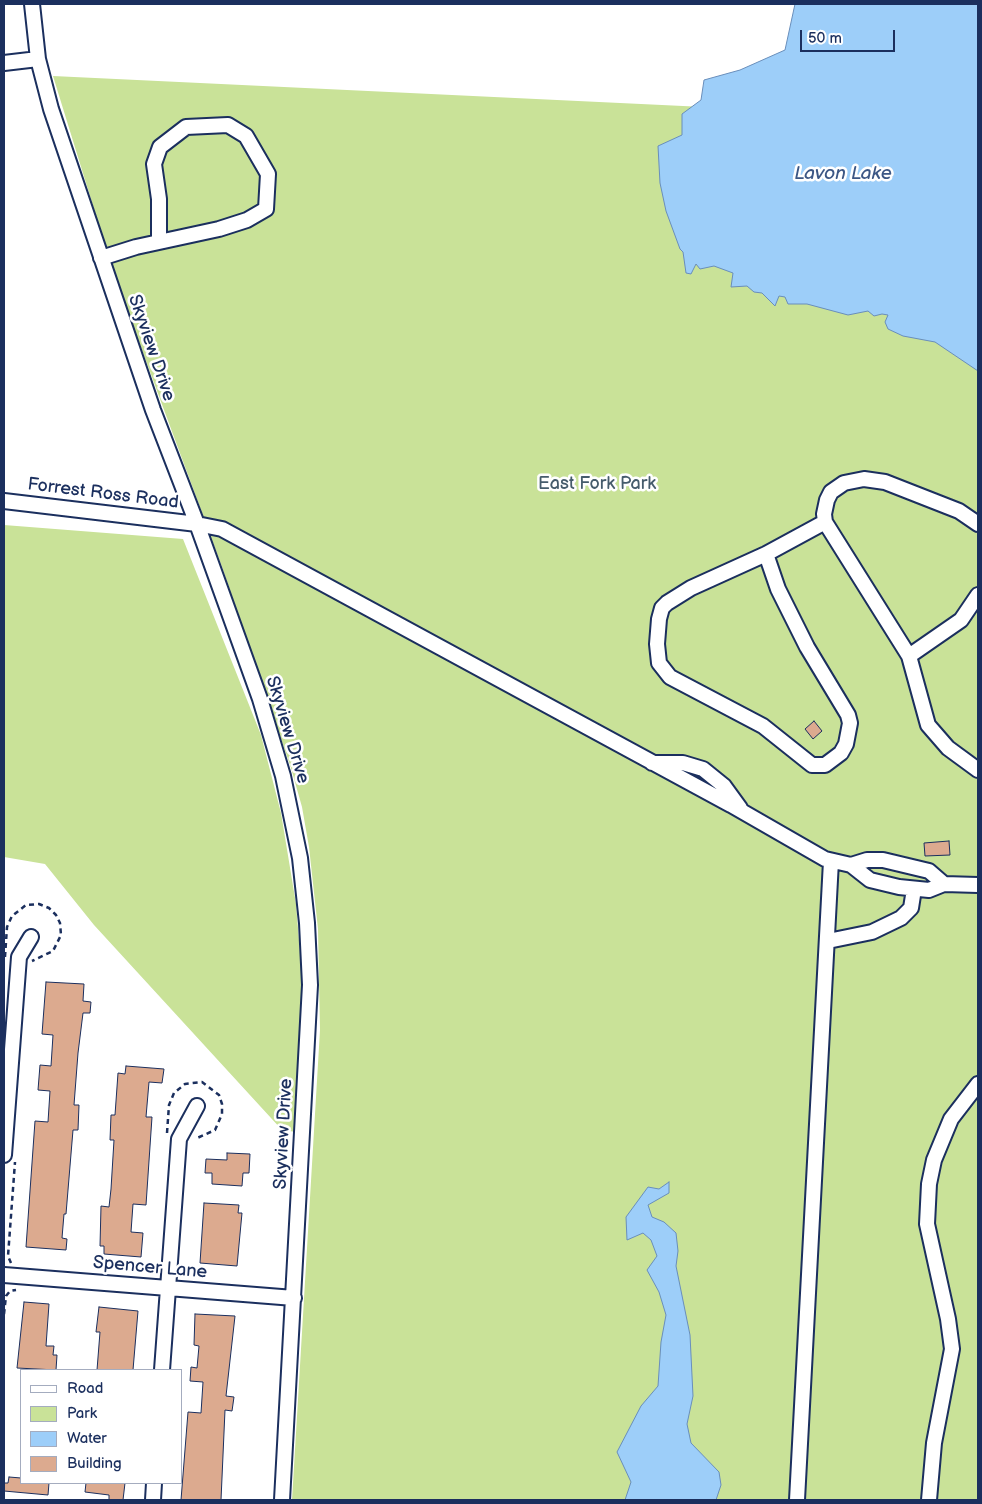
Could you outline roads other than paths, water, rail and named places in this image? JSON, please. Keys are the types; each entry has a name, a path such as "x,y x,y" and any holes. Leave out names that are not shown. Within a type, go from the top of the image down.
{"street":[{"name":"Skyview Drive","path":"32,4 38,59 51,109 153,410 197,524 275,745 296,830 308,930 310,985 282,1500"},
{"path":"4,63 38,59"},
{"path":"101,258 159,241 219,229 247,220 266,209 268,174 246,136 228,125 186,127 160,147 154,164 159,199 159,241"},
{"path":"978,524 959,511 885,482 864,479 844,483 831,492 825,506 825,522 909,656 928,725 948,748 978,770"},
{"name":"Forrest Ross Road","path":"4,501 212,526 245,540 831,861 851,865"},
{"path":"766,554 778,589 807,647 848,715 850,723 846,744 841,753 825,765 812,766 773,733 670,677 659,663 657,644 659,618 662,608 667,603 691,588 766,554 825,522"},
{"path":"909,656 961,620 978,595"},
{"path":"851,865 867,860 883,860 929,871 944,884"},
{"path":"797,1500 831,861"},
{"path":"851,865 870,880 914,889 929,890 944,884 978,885"},
{"path":"828,941 872,932 901,918 911,908 914,889"},
{"path":"9,1157 20,957 31,938"},
{"path":"929,1500 934,1444 952,1349 948,1318 927,1224 929,1184 934,1160 951,1119 978,1084"},
{"path":"162,1369 179,1139 197,1106"},
{"name":"Spencer Lane","path":"4,1275 294,1298"},
{"path":"153,1500 154,1484"}],"water":[{"name":"Lavon Lake","path":"795,4 978,4 978,371 935,342 903,336 888,329 885,322 888,315 874,316 868,311 848,315 807,304 788,304 785,297 779,296 775,306 762,293 754,292 747,286 731,287 733,273 714,266 700,269 696,264 691,274 686,273 683,252 680,249 666,211 660,183 658,146 682,135 682,114 701,100 704,80 740,70 785,50"},
{"path":"669,1182 669,1193 648,1205 652,1217 664,1222 676,1233 678,1251 676,1266 690,1335 693,1396 687,1424 691,1443 719,1472 721,1485 716,1500 625,1500 631,1482 617,1452 641,1406 658,1386 661,1342 666,1315 659,1292 647,1270 657,1256 651,1240 643,1233 627,1240 626,1217 648,1187 659,1189"}],"park label":[{"name":"East Fork Park","path":"597,484"}]}
